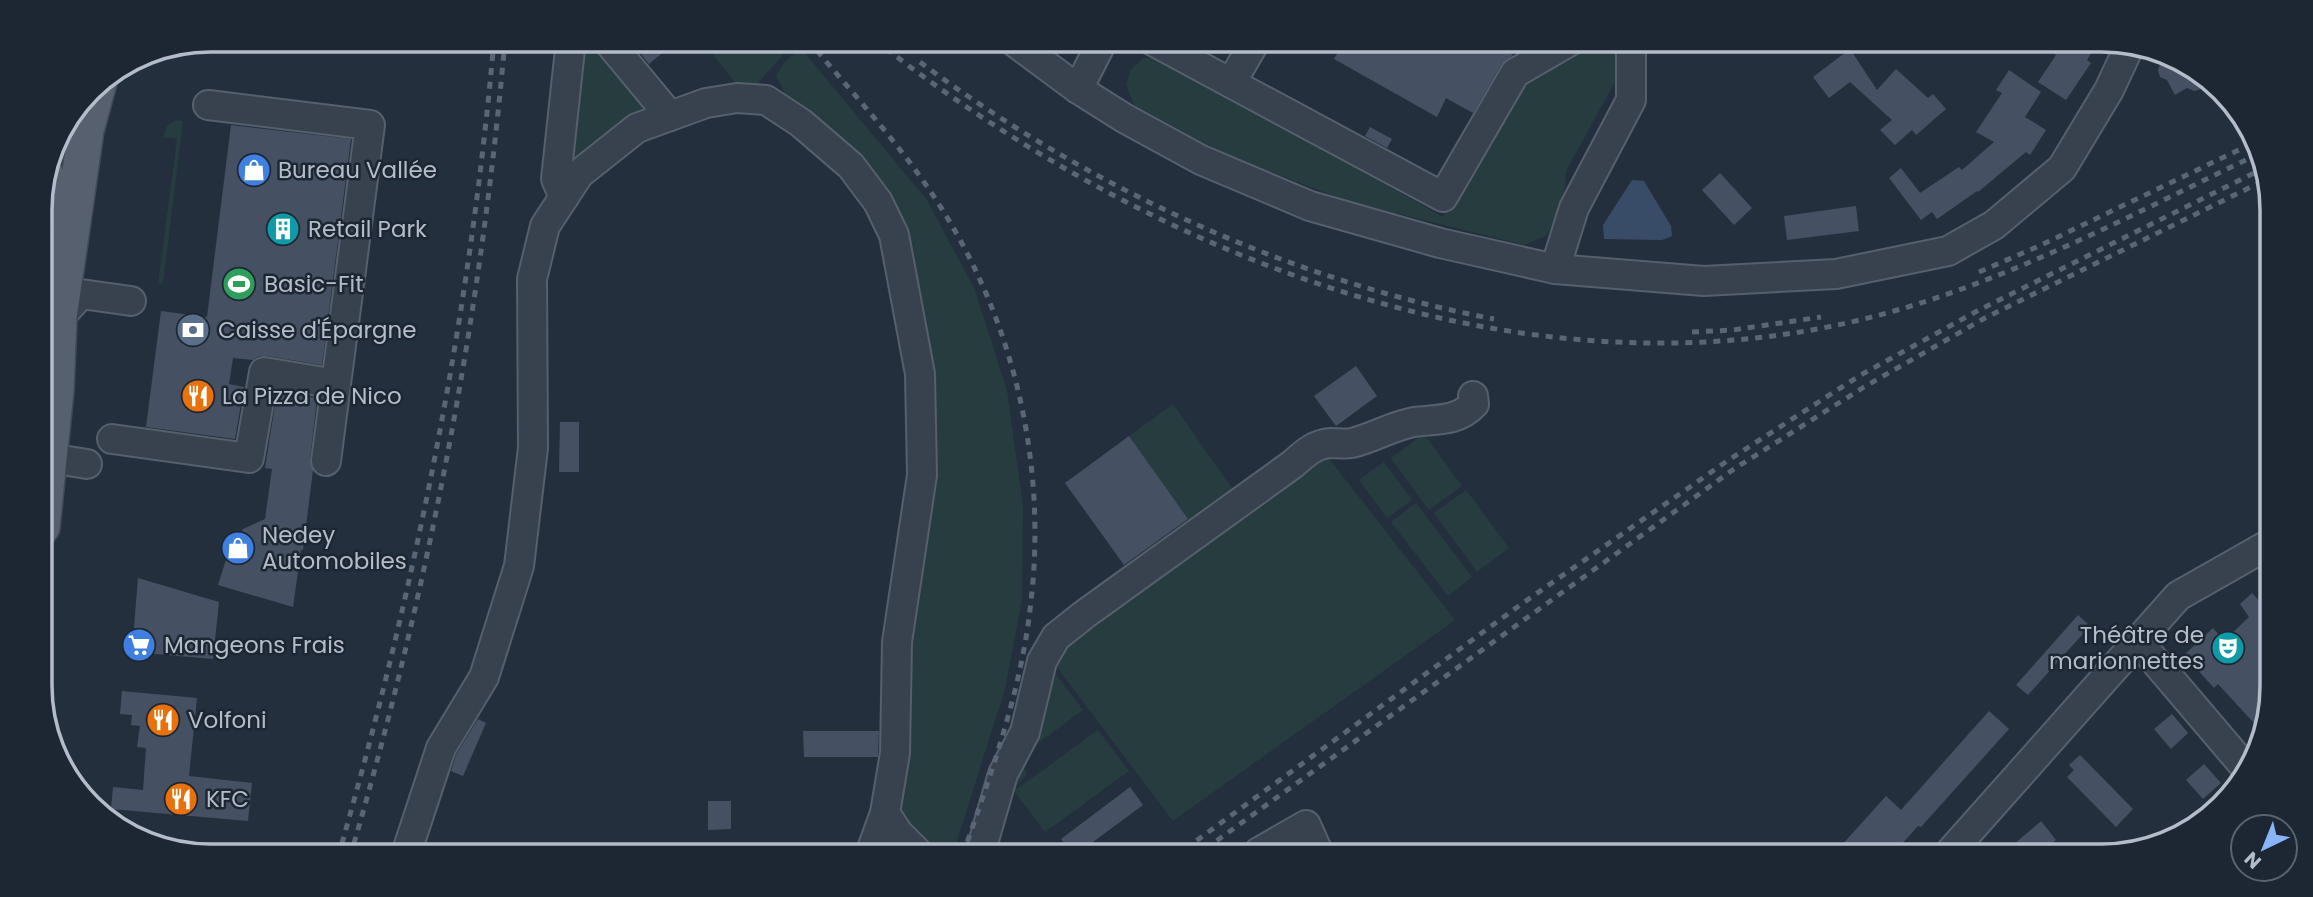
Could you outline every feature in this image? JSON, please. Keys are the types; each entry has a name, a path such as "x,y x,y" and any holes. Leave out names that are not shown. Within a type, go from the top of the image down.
{"main road":[{"path":"53,310 93,105"}],"street":[{"path":"1174,52 1443,197 1516,73 1551,52"},
{"path":"1231,83 1249,52"},
{"path":"1555,269 1574,208 1631,100 1631,52"},
{"path":"564,197 556,179 570,53"},
{"path":"618,53 670,116"},
{"path":"1030,53 1078,89 1124,118 1201,160 1310,206 1440,243 1555,269 1704,281 1836,274 1948,251 1994,225 2062,168 2109,90 2126,55"},
{"path":"1078,89 1096,53"},
{"path":"409,844 441,748 484,677 519,566 533,449 531,279 545,226 579,174 637,128 706,103 737,98 766,100 801,122 851,166 878,202 894,235 920,374 922,475 897,642 895,753 885,813 874,844"},
{"path":"208,105 370,125 326,461"},
{"path":"53,322 81,295 131,301"},
{"path":"112,439 249,458 264,372 336,384"},
{"path":"983,844 1003,774 1025,732 1042,661 1056,637 1309,450 1326,443 1352,443 1417,421 1441,421 1466,412 1474,404 1473,396"},
{"path":"52,459 87,464"},
{"path":"1958,844 2178,596 2260,549"},
{"path":"2137,640 2241,762"},
{"path":"885,813 909,844"},
{"path":"1273,844 1306,825 1314,844"}],"green space":[{"path":"1575,52 1622,52 1625,64 1567,169 1561,211 1546,236 1524,245 1344,200 1220,152 1134,105 1126,85 1131,69 1144,58 1159,58 1443,217 1522,81"},
{"path":"574,53 611,53 654,105 566,183"},
{"path":"711,53 785,53 756,85 742,91"},
{"path":"795,53 805,53 927,200 975,290 1007,391 1023,506 1022,599 1005,689 956,844 921,844 894,807 901,657 928,492 894,219 792,108 776,75"},
{"path":"176,120 183,121 163,284 158,283 177,139 163,137 167,126"},
{"path":"1173,404 1234,491 1190,523 1129,436"},
{"path":"1424,434 1462,486 1429,510 1391,458"},
{"path":"1324,452 1455,620 1173,821 1050,658"},
{"path":"1384,462 1412,500 1387,518 1359,480"},
{"path":"1466,490 1509,548 1477,572 1434,513"},
{"path":"1416,503 1472,577 1448,596 1391,522"},
{"path":"1048,664 1083,710 1018,758 1027,774 1008,795 1006,805 1011,807 994,844 989,844 1017,756 1045,708"},
{"path":"1098,730 1129,771 1045,832 1014,791"}],"water":[{"path":"1632,180 1644,181 1671,226 1672,236 1662,240 1604,239 1603,225"}],"building":[{"path":"1338,52 1508,52 1513,55 1501,65 1473,113 1446,98 1437,117 1334,59"},
{"path":"1846,52 1852,52 1877,90 1896,69 1928,98 1933,94 1946,109 1916,135 1912,130 1895,145 1880,130 1892,120 1850,82 1829,98 1813,77"},
{"path":"2052,52 2092,52 2087,60 2091,63 2066,100 2038,82 2056,55"},
{"path":"640,53 663,53 649,64"},
{"path":"2160,64 2202,89 2194,91 2187,88 2175,95 2167,80 2160,77 2158,70"},
{"path":"2009,70 2041,92 2025,117 2046,130 2030,155 2026,152 1978,192 1937,219 1932,212 1921,220 1889,178 1901,168 1920,193 1959,167 1962,170 1994,142 1976,132 2002,93 1996,90"},
{"name":"Retail Park","path":"231,125 351,139 322,365 267,356 259,356 253,360 233,358 229,384 244,387 235,439 146,427 161,311 207,317"},
{"path":"1370,127 1392,139 1387,148 1365,136"},
{"path":"1720,173 1752,208 1734,225 1702,190"},
{"path":"1856,206 1859,231 1787,240 1784,216"},
{"path":"1356,366 1377,396 1336,426 1314,396"},
{"path":"277,392 317,398 310,459 313,470 293,607 218,585 235,539 243,529 265,519 272,469 265,468"},
{"path":"560,422 579,422 579,472 559,472"},
{"path":"1129,436 1188,519 1124,565 1065,483"},
{"path":"138,578 219,602 213,659 132,652"},
{"name":"Théâtre de marionnettes","path":"2252,593 2260,602 2260,686 2255,724 2218,684 2214,688 2184,655 2213,628 2224,641 2249,617 2240,604"},
{"path":"2078,615 2090,626 2028,695 2016,685"},
{"path":"122,691 197,698 189,776 252,783 248,821 111,809 113,787 143,790 146,748 137,747 140,726 131,725 132,715 120,714"},
{"path":"1989,711 2009,729 1921,827 1918,826 1902,844 1843,844 1886,796 1901,810"},
{"path":"2172,714 2188,733 2171,749 2154,729"},
{"path":"478,719 486,723 463,776 451,771 456,755"},
{"path":"803,731 879,731 878,757 804,757"},
{"path":"2080,755 2133,809 2116,827 2067,777 2074,770 2069,765"},
{"path":"2204,764 2221,783 2203,799 2186,780"},
{"path":"1130,787 1143,805 1090,844 1065,844 1061,839"},
{"path":"708,801 731,801 731,829 708,830"},
{"path":"2041,821 2056,840 2051,844 2014,844"}],"railway":[{"path":"342,844 391,656 436,452 470,247 493,53"},
{"path":"354,844 404,656 448,453 482,247 504,53"},
{"path":"819,53 893,141 925,184 966,251 988,297 1006,346 1029,446 1035,549 1027,634 1013,699 966,844"},
{"path":"892,53 981,117 1095,185 1216,244 1341,291 1470,324 1601,341 1733,340 1864,319 1915,305 1966,288 2064,247 2251,158"},
{"path":"920,62 984,107 1052,149 1121,188 1193,223 1266,254 1341,280 1417,302 1494,319"},
{"path":"1979,272 2246,146"},
{"path":"1192,844 1523,603 1727,461 1859,376 1979,310 2255,172"},
{"path":"1212,844 1734,469 1864,387 1985,318 2258,184"},
{"path":"1692,332 1733,330 1821,317"}],"place":[{"name":"Bureau Vallée","path":"254,170"},
{"name":"Retail Park","path":"283,229"},
{"name":"Basic-Fit","path":"239,284"},
{"name":"Caisse d'Épargne","path":"193,330"},
{"name":"La Pizza de Nico","path":"198,396"},
{"name":"Nedey Automobiles","path":"238,548"},
{"name":"Mangeons Frais","path":"139,645"},
{"name":"Théâtre de marionnettes","path":"2228,648"},
{"name":"Volfoni","path":"163,720"},
{"name":"KFC","path":"181,799"}]}
